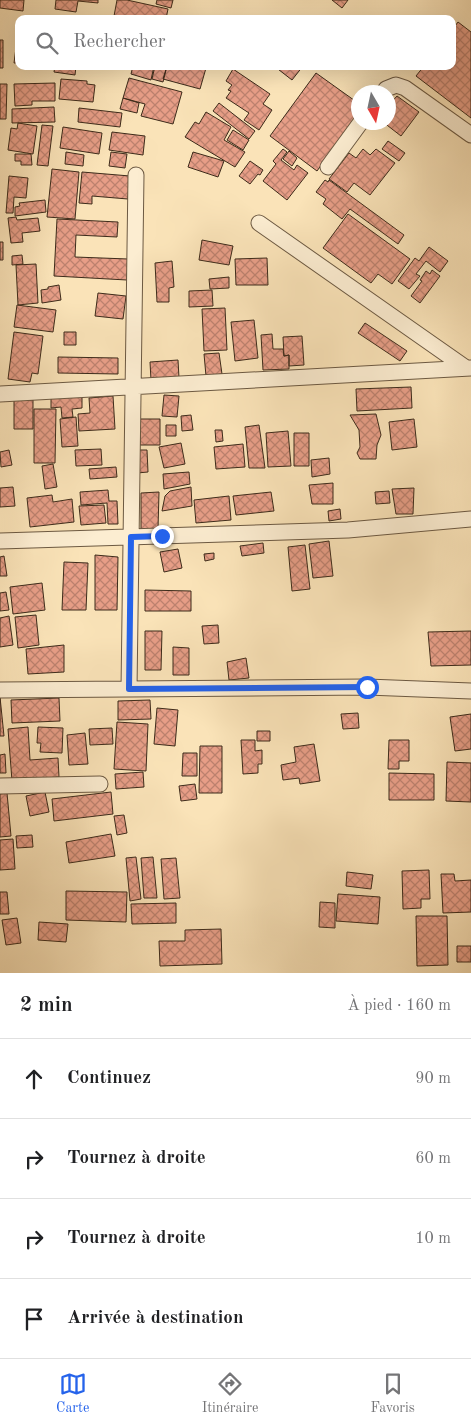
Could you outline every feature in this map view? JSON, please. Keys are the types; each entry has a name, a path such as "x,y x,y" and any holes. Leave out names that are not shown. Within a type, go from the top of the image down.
{"street":[{"path":"396,85 405,88 471,136"},
{"path":"328,167 355,130"},
{"path":"129,689 136,176"},
{"path":"259,223 468,368"},
{"path":"0,394 468,368"},
{"path":"0,541 348,530 471,519"},
{"path":"0,690 367,687 471,691"},
{"path":"0,786 100,784"}],"building":[{"path":"0,0 24,0 23,11 0,8"},
{"path":"56,0 98,0 98,3 78,1 76,12 55,9"},
{"path":"117,0 127,0 168,9 167,15 114,15"},
{"path":"157,0 173,0 171,8 156,4"},
{"path":"332,0 348,0 342,8"},
{"path":"458,22 471,32 471,118 416,76 421,70 456,70 456,25"},
{"path":"0,40 3,40 3,68 0,68"},
{"path":"54,70 76,70 75,75 54,72"},
{"path":"132,70 153,70 151,80 131,74"},
{"path":"154,70 166,70 163,82 152,79"},
{"path":"166,70 205,70 200,89 163,79"},
{"path":"232,70 234,70 270,94 263,104 272,110 259,130 244,120 249,113 226,98 231,91 228,90 232,85 226,81"},
{"path":"279,70 300,70 292,80"},
{"path":"316,73 351,98 351,124 317,171 270,136"},
{"path":"129,78 182,92 173,124 141,116 145,104 123,98"},
{"path":"61,79 87,81 87,84 95,85 93,102 59,99"},
{"path":"55,83 55,101 32,101 32,105 15,106 14,84"},
{"path":"0,84 7,84 6,119 0,119"},
{"path":"396,97 419,112 401,136 393,130 396,130"},
{"path":"123,98 139,103 137,113 120,109"},
{"path":"219,103 255,131 249,139 213,111"},
{"path":"54,107 55,122 12,123 12,109"},
{"path":"79,108 122,113 120,127 78,122"},
{"path":"206,112 231,127 224,140 245,152 235,167 185,137 195,122 199,124"},
{"path":"18,123 37,126 33,154 8,150 11,128 17,129"},
{"path":"42,125 53,126 48,166 37,165"},
{"path":"63,127 102,133 99,154 60,148"},
{"path":"233,130 249,140 243,150 227,140"},
{"path":"112,132 145,136 143,155 109,150"},
{"path":"388,141 405,153 399,161 382,149"},
{"path":"283,149 287,152 281,160 294,170 297,165 308,173 287,200 263,181 276,164 273,161"},
{"path":"363,149 370,155 376,149 395,163 370,195 354,183 347,192 329,179 349,153 356,158"},
{"path":"289,151 297,158 292,166 283,159"},
{"path":"66,152 84,155 83,166 65,164"},
{"path":"111,152 127,154 125,168 109,166"},
{"path":"193,152 224,161 218,177 188,167"},
{"path":"15,154 31,154 32,165 21,165 21,161 15,161"},
{"path":"250,161 263,170 250,184 239,176"},
{"path":"52,169 79,172 75,219 47,217"},
{"path":"82,172 130,176 128,199 92,196 92,204 79,203"},
{"path":"9,176 28,178 26,198 14,197 13,213 6,213"},
{"path":"325,180 328,182 329,180 404,235 398,244 350,209 342,219 323,204 326,199 316,192"},
{"path":"45,200 46,212 15,216 15,207 20,206 19,203"},
{"path":"348,214 410,259 392,284 378,274 371,283 323,248"},
{"path":"16,217 17,220 38,218 40,231 22,233 23,242 11,243 8,218"},
{"path":"57,219 118,222 117,237 76,235 75,257 128,259 127,280 54,276"},
{"path":"202,240 233,246 229,265 199,260"},
{"path":"0,242 3,242 3,260 0,260"},
{"path":"429,247 448,261 440,272 426,261 416,274 420,276 409,289 398,281 415,258 419,261"},
{"path":"22,255 23,264 12,265 12,256"},
{"path":"267,258 268,285 236,285 235,259"},
{"path":"172,261 174,287 169,288 169,302 157,302 155,263"},
{"path":"36,264 38,303 18,305 16,265"},
{"path":"432,270 440,276 420,303 411,296 422,281 420,280 426,271 430,274"},
{"path":"229,277 229,288 210,289 209,279"},
{"path":"59,285 61,300 42,303 41,290"},
{"path":"212,290 213,306 189,307 189,291"},
{"path":"98,293 126,296 123,319 95,316"},
{"path":"17,305 56,310 53,332 14,327"},
{"path":"225,308 227,350 204,351 202,309"},
{"path":"254,320 258,358 235,361 231,322"},
{"path":"365,323 407,351 400,361 358,333"},
{"path":"14,332 43,336 38,374 32,373 30,382 8,379"},
{"path":"64,332 76,332 76,345 64,345"},
{"path":"272,334 273,349 283,349 284,356 289,355 289,369 263,370 261,335"},
{"path":"302,336 304,365 289,366 289,355 284,356 283,337"},
{"path":"219,353 222,374 206,376 204,354"},
{"path":"58,357 118,358 118,374 58,373"},
{"path":"178,360 179,378 151,380 150,362"},
{"path":"411,387 412,408 357,411 356,389"},
{"path":"164,395 179,396 177,417 162,416"},
{"path":"82,396 82,408 72,409 73,417 62,418 61,407 51,408 51,398"},
{"path":"113,396 115,429 79,431 78,414 90,413 89,398"},
{"path":"14,399 33,400 33,429 14,429"},
{"path":"34,409 56,409 55,463 34,463"},
{"path":"376,414 381,435 377,445 376,459 360,459 357,453 360,447 359,430 350,415"},
{"path":"191,415 193,430 182,431 181,416"},
{"path":"76,417 78,446 62,447 60,419"},
{"path":"140,419 160,419 160,445 140,445"},
{"path":"414,419 417,447 392,450 389,422"},
{"path":"166,425 176,425 176,436 166,436"},
{"path":"259,425 265,468 249,468 245,427"},
{"path":"215,430 222,430 223,441 216,442"},
{"path":"288,431 291,466 268,467 266,433"},
{"path":"294,433 309,433 309,466 294,466"},
{"path":"181,443 185,464 164,468 159,447"},
{"path":"243,444 245,467 216,469 214,447"},
{"path":"101,449 102,465 76,466 75,450"},
{"path":"9,450 12,465 1,467 0,452"},
{"path":"136,450 147,450 148,472 137,473"},
{"path":"329,458 330,474 312,477 311,460"},
{"path":"53,464 57,487 45,489 42,466"},
{"path":"116,467 117,477 90,479 89,469"},
{"path":"189,472 190,484 164,489 163,474"},
{"path":"333,483 333,504 312,504 309,485"},
{"path":"13,487 15,506 0,507 0,488"},
{"path":"191,487 192,506 162,511 165,496 170,491"},
{"path":"414,488 413,514 396,514 392,489"},
{"path":"108,490 109,501 117,501 118,524 108,524 107,503 81,505 80,492"},
{"path":"389,491 390,503 376,504 375,492"},
{"path":"159,492 158,529 141,530 141,493"},
{"path":"271,492 274,511 236,515 233,496"},
{"path":"52,495 53,502 72,499 74,522 30,527 27,498"},
{"path":"229,496 231,520 196,523 194,500"},
{"path":"104,505 106,523 81,525 79,506"},
{"path":"340,509 341,519 329,521 328,511"},
{"path":"329,541 333,576 313,578 309,544"},
{"path":"263,543 264,553 242,556 240,546"},
{"path":"305,545 310,589 292,591 288,547"},
{"path":"178,549 182,568 164,572 160,552"},
{"path":"214,553 214,559 205,561 204,554"},
{"path":"95,555 118,557 117,610 95,610"},
{"path":"4,556 7,576 0,576 0,557"},
{"path":"64,562 88,563 86,610 62,610"},
{"path":"42,583 45,610 13,614 10,587"},
{"path":"145,590 191,591 191,611 145,611"},
{"path":"6,592 9,610 0,611 0,593"},
{"path":"36,615 39,645 18,648 15,617"},
{"path":"9,616 13,645 0,647 0,618"},
{"path":"218,625 219,643 204,644 202,626"},
{"path":"145,631 162,631 161,670 145,670"},
{"path":"471,631 471,665 431,666 428,632"},
{"path":"64,645 64,672 28,674 26,649"},
{"path":"173,647 189,648 189,675 173,675"},
{"path":"246,658 249,678 229,680 227,662"},
{"path":"0,697 4,736 0,736"},
{"path":"59,698 60,721 12,723 11,700"},
{"path":"150,700 151,719 118,720 118,701"},
{"path":"157,708 178,710 175,746 154,744"},
{"path":"358,713 359,728 343,729 341,714"},
{"path":"471,714 471,749 455,751 450,717"},
{"path":"117,722 148,724 146,771 114,769"},
{"path":"28,727 30,760 58,758 59,777 12,781 8,729"},
{"path":"38,727 63,728 62,753 40,752 41,743 37,743"},
{"path":"112,728 113,744 90,745 89,729"},
{"path":"257,731 270,731 270,741 257,741"},
{"path":"85,733 88,764 69,765 67,735"},
{"path":"241,740 255,740 255,751 262,750 262,764 258,764 258,773 243,774"},
{"path":"389,740 409,740 409,761 399,761 399,769 388,769"},
{"path":"314,744 320,781 300,784 299,778 283,780 281,765 296,762 294,747"},
{"path":"200,746 222,746 222,793 199,793"},
{"path":"183,753 197,753 197,776 182,776"},
{"path":"5,754 6,773 0,773 0,755"},
{"path":"447,762 471,763 471,802 446,801"},
{"path":"143,772 144,787 116,789 115,774"},
{"path":"389,773 434,774 434,800 389,800"},
{"path":"195,784 197,799 181,801 179,786"},
{"path":"45,792 49,812 30,816 26,796"},
{"path":"111,792 113,814 54,821 52,799"},
{"path":"7,793 11,836 0,837 0,794"},
{"path":"124,815 127,833 117,835 114,816"},
{"path":"111,834 115,856 69,863 66,842"},
{"path":"32,835 33,847 17,848 16,836"},
{"path":"13,839 15,869 0,870 0,840"},
{"path":"136,857 141,899 130,901 126,858"},
{"path":"153,857 157,898 144,898 141,858"},
{"path":"176,858 180,898 164,899 161,859"},
{"path":"429,870 430,899 421,899 421,908 403,909 402,871"},
{"path":"347,872 373,875 371,889 346,886"},
{"path":"441,874 454,874 455,881 471,880 471,912 443,913"},
{"path":"66,891 127,892 126,922 66,920"},
{"path":"0,892 7,892 9,914 0,914"},
{"path":"338,894 380,897 378,924 336,921"},
{"path":"320,902 335,903 335,928 319,927"},
{"path":"176,903 176,923 132,924 131,904"},
{"path":"416,916 447,916 448,965 417,966"},
{"path":"17,918 21,943 6,945 2,920"},
{"path":"39,922 68,924 66,942 38,940"},
{"path":"221,929 222,964 160,966 159,941 185,941 185,930"},
{"path":"457,946 471,946 471,962 457,962"}],"route":[{"path":"162,536 131,537 129,689 367,687"}]}
